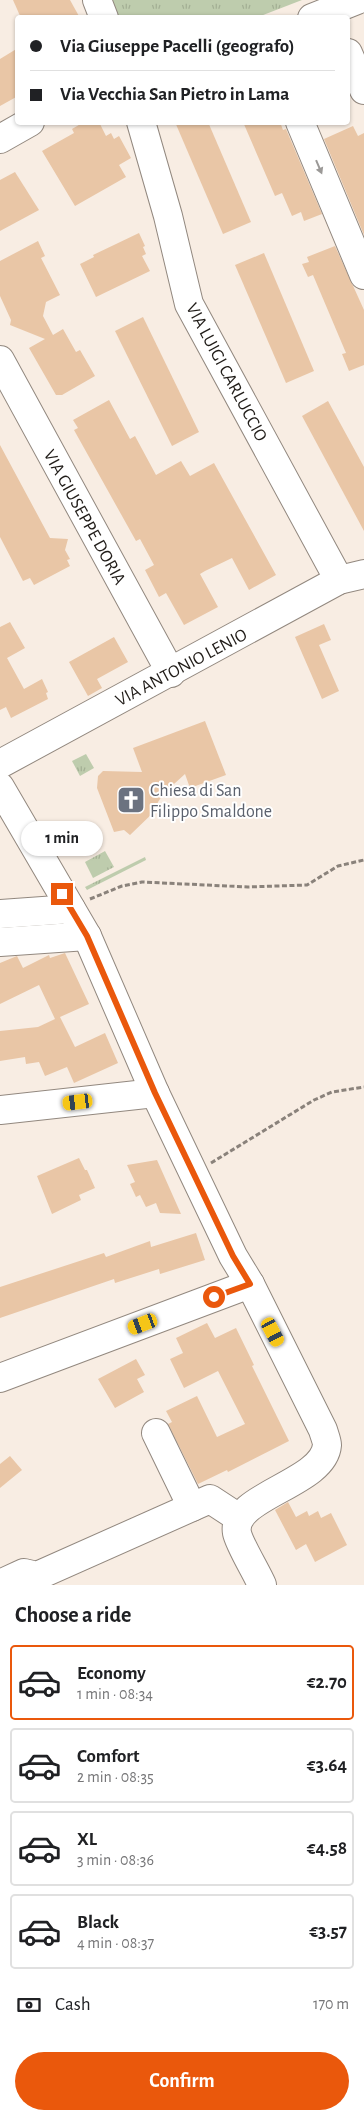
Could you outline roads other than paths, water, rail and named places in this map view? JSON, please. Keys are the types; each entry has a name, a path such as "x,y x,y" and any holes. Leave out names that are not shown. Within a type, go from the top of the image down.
{"street":[{"path":"97,0 103,15"},
{"path":"324,15 357,0"},
{"path":"350,58 364,90"},
{"path":"0,139 25,125"},
{"name":"VIA LUIGI CARLUCCIO","path":"141,125 168,216 189,304 352,577"},
{"path":"301,125 364,275"},
{"name":"VIA GIUSEPPE DORIA","path":"0,360 171,673"},
{"name":"VIA ANTONIO LENIO","path":"0,764 352,577"},
{"path":"0,788 87,936 155,1093 233,1256 250,1284 323,1430 327,1445 321,1460 302,1475 249,1507 239,1518 237,1532 262,1585"},
{"path":"0,914 71,909"},
{"path":"0,942 87,936"},
{"path":"0,1110 155,1093"},
{"path":"0,1378 250,1284"},
{"path":"156,1433 192,1507"},
{"path":"0,1584 24,1573 37,1576 210,1499 239,1518"}],"place":[{"name":"Chiesa di San Filippo Smaldone","path":"131,800"}]}
